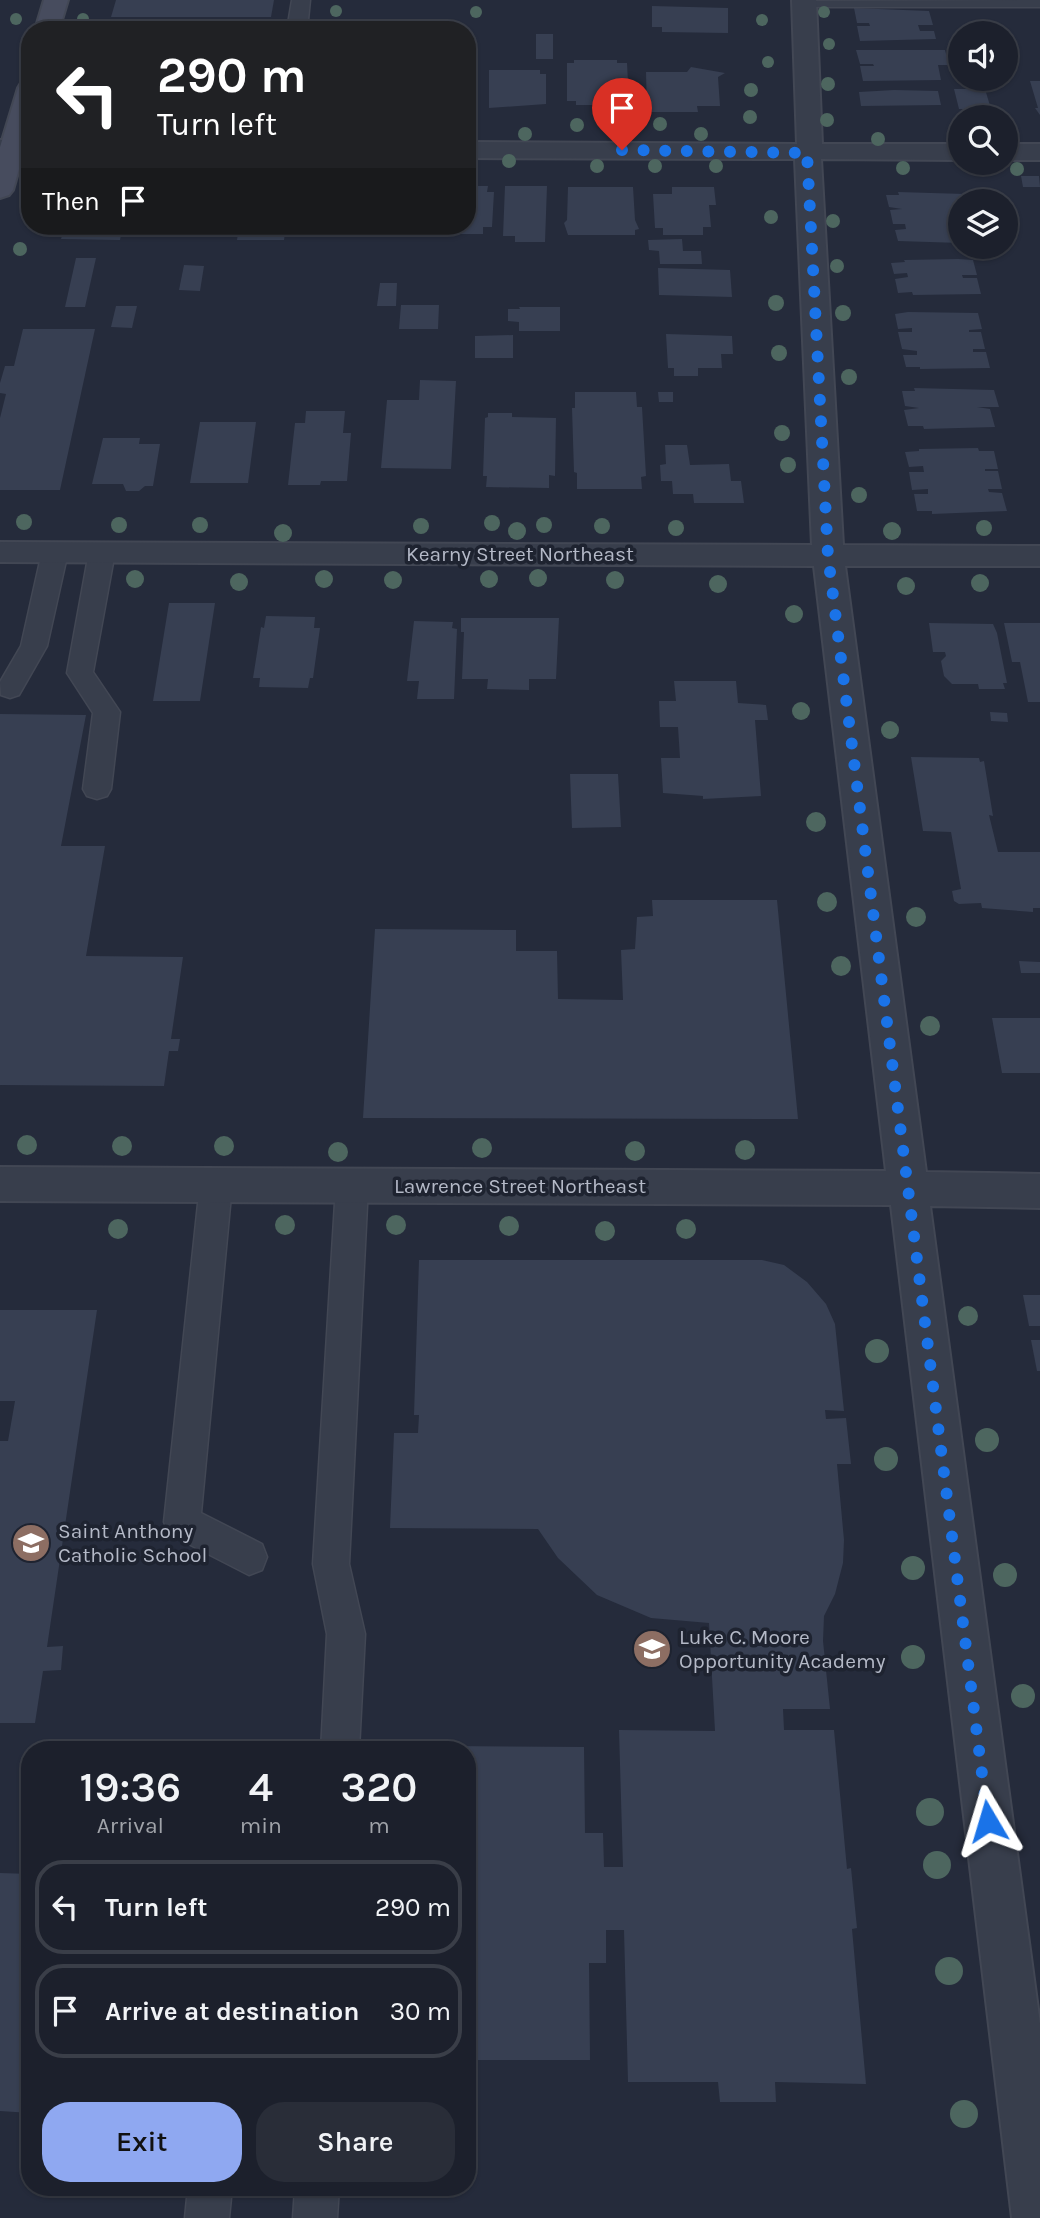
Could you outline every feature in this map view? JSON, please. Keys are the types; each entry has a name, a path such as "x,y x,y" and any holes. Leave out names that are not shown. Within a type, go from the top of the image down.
{"street":[{"path":"50,21 56,0"},
{"path":"804,0 810,131 807,153 828,556 1039,2218"},
{"path":"0,190 21,122"},
{"path":"476,150 948,152"},
{"path":"1018,152 1040,152"},
{"name":"Kearny Street Northeast","path":"0,552 1040,556"},
{"name":"Lawrence Street Northeast","path":"0,1184 907,1187 1040,1191"}],"lane":[{"path":"298,21 301,0"},
{"path":"804,0 1040,1"},
{"path":"10,688 34,646 55,552"},
{"path":"97,789 107,712 80,673 102,552"},
{"path":"216,1185 182,1521 249,1556"},
{"path":"340,1741 346,1634 331,1564 352,1186"},
{"path":"207,2218 208,2196"},
{"path":"315,2218 316,2196"}],"building":[{"path":"116,0 274,0 271,17 111,17"},
{"path":"652,6 728,8 728,33 662,32 662,27 652,27"},
{"path":"854,8 929,11 933,25 918,25 920,31 934,31 936,39 860,41 857,26 870,26 869,23 857,23"},
{"path":"536,34 553,34 553,59 536,59"},
{"path":"856,50 945,50 948,61 948,65 938,65 941,80 863,81 860,66 874,66 860,64"},
{"path":"574,60 617,60 617,63 627,63 629,101 625,101 625,105 576,105 576,101 567,101 567,63 574,63"},
{"path":"691,67 725,73 718,77 720,106 697,106 698,112 647,112 646,72 687,72"},
{"path":"489,70 540,70 540,74 546,74 546,104 489,108"},
{"path":"1030,81 1040,81 1040,115 1035,108 1038,108"},
{"path":"938,91 941,105 861,106 859,92"},
{"path":"954,91 986,91 990,105 958,105"},
{"path":"1021,176 1039,176 1040,187 1023,187"},
{"path":"476,186 488,186 487,192 494,192 492,227 483,227 483,234 476,234"},
{"path":"505,186 547,186 545,242 515,242 515,236 503,236"},
{"path":"568,187 633,187 635,220 639,229 635,230 635,235 568,235 564,223 567,220"},
{"path":"672,187 714,187 716,205 709,205 711,227 703,227 703,235 663,235 663,228 655,228 653,194 672,194"},
{"path":"898,192 948,193 948,243 898,241 895,230 906,229 905,224 893,224 890,210 902,209 889,207 886,195 899,195"},
{"path":"62,235 121,235 120,240 61,239"},
{"path":"238,235 285,235 284,240 237,240"},
{"path":"682,239 683,251 701,251 702,264 660,264 659,251 649,250 648,240"},
{"path":"76,258 96,258 85,307 65,307"},
{"path":"904,260 973,260 977,275 962,275 963,278 977,278 981,294 898,293 895,279 908,277 907,273 894,274 891,263 905,262"},
{"path":"184,265 204,266 200,291 179,290"},
{"path":"658,268 730,270 732,297 659,295"},
{"path":"380,283 397,283 396,306 377,306"},
{"path":"401,305 439,305 438,329 399,329"},
{"path":"116,306 137,306 132,328 111,327"},
{"path":"519,307 560,307 560,331 519,331 519,322 508,321 508,309 520,309"},
{"path":"978,313 982,329 969,332 981,332 985,349 973,349 973,352 986,352 990,368 906,367 903,355 917,355 917,351 902,349 898,332 912,332 912,328 898,329 895,314"},
{"path":"23,329 95,329 60,490 0,490 0,418 6,394 0,393 0,383 5,366 14,366"},
{"path":"666,334 732,336 733,354 721,354 722,368 698,368 698,376 674,376 674,368 668,368"},
{"path":"513,335 513,358 475,358 475,336"},
{"path":"420,380 456,381 451,469 381,468 387,400 419,400"},
{"path":"914,388 994,390 999,407 977,407 990,409 995,427 924,429 923,426 908,426 904,410 919,408 905,406 902,391 915,391"},
{"path":"575,392 636,392 637,407 642,407 646,476 641,477 642,489 577,489 572,408 575,408"},
{"path":"658,392 673,392 673,402 659,402"},
{"path":"306,411 345,411 343,433 351,433 347,481 321,481 320,485 288,485 295,423 305,423"},
{"path":"488,413 512,413 512,417 556,418 555,476 549,475 549,488 486,487 487,476 483,476 485,418"},
{"path":"200,422 256,422 248,483 190,483"},
{"path":"103,438 140,438 139,444 160,444 153,486 145,486 139,491 126,491 123,484 92,484"},
{"path":"665,445 687,445 690,465 729,464 731,481 741,481 744,503 694,503 693,494 673,494 672,481 661,481 660,465 666,464"},
{"path":"978,448 979,451 994,451 998,469 985,471 998,471 1002,489 988,489 989,492 1002,493 1007,511 932,514 932,511 917,511 914,494 928,494 928,489 912,490 909,472 924,472 923,466 909,467 905,452 919,449"},
{"path":"169,603 215,603 200,701 153,701"},
{"path":"266,616 315,617 314,628 320,628 313,678 310,678 308,688 259,687 260,678 253,678 261,627 264,628"},
{"path":"461,618 559,618 556,679 529,679 529,690 487,689 488,679 462,679 464,632 461,632"},
{"path":"414,621 453,622 452,628 457,629 454,699 417,699 419,681 407,681"},
{"path":"929,623 993,624 1007,683 1003,683 1005,689 979,689 978,684 952,684 944,676 941,661 946,656 945,652 933,652"},
{"path":"1004,623 1040,623 1040,702 1028,702 1020,662 1012,662"},
{"path":"674,681 736,681 738,703 766,705 768,720 755,720 761,796 703,799 703,796 663,793 661,758 680,758 678,727 660,727 659,701 676,701"},
{"path":"990,712 1007,713 1008,722 991,721"},
{"path":"0,714 86,715 61,846 105,846 86,956 183,957 171,1039 180,1039 178,1051 169,1051 164,1086 0,1085"},
{"path":"911,757 979,758 980,762 984,761 993,816 989,815 998,852 1040,852 1040,908 1033,908 1033,912 982,908 981,903 959,904 954,901 952,891 961,889 951,832 923,831"},
{"path":"570,774 618,774 621,827 572,828"},
{"path":"652,900 777,900 798,1119 363,1118 375,929 516,930 516,951 557,951 558,999 623,1000 621,950 635,949 637,917 653,916"},
{"path":"1019,961 1040,962 1040,973 1021,973"},
{"path":"992,1018 1040,1018 1040,1073 1002,1073"},
{"name":"Luke C. Moore Opportunity Academy","path":"419,1260 762,1260 784,1265 807,1282 826,1304 835,1324 844,1411 825,1410 826,1419 846,1418 851,1464 837,1464 844,1540 843,1563 835,1594 824,1616 823,1641 830,1709 783,1709 784,1730 834,1730 847,1869 851,1868 857,1928 852,1929 866,2084 775,2082 776,2102 720,2102 718,2082 628,2082 624,1930 606,1930 606,1963 589,1963 590,2060 476,2060 476,1746 584,1747 585,1833 603,1833 604,1867 623,1867 619,1730 715,1731 709,1623 651,1618 597,1595 558,1558 538,1529 390,1528 394,1433 418,1433 419,1415 414,1415"},
{"path":"1023,1295 1040,1295 1040,1326 1029,1326"},
{"name":"Saint Anthony Catholic School","path":"0,1310 97,1310 47,1647 63,1646 61,1670 43,1671 35,1723 0,1723 0,1441 8,1441 15,1401 0,1401"},
{"path":"1031,1340 1040,1340 1040,1371 1037,1371"},
{"path":"0,1873 21,1874 21,2112 0,2111"}],"place":[{"name":"Saint Anthony Catholic School","path":"31,1543"},
{"name":"Luke C. Moore Opportunity Academy","path":"652,1649"}],"route":[{"path":"622,150 807,153 828,556 988,1821"}]}
